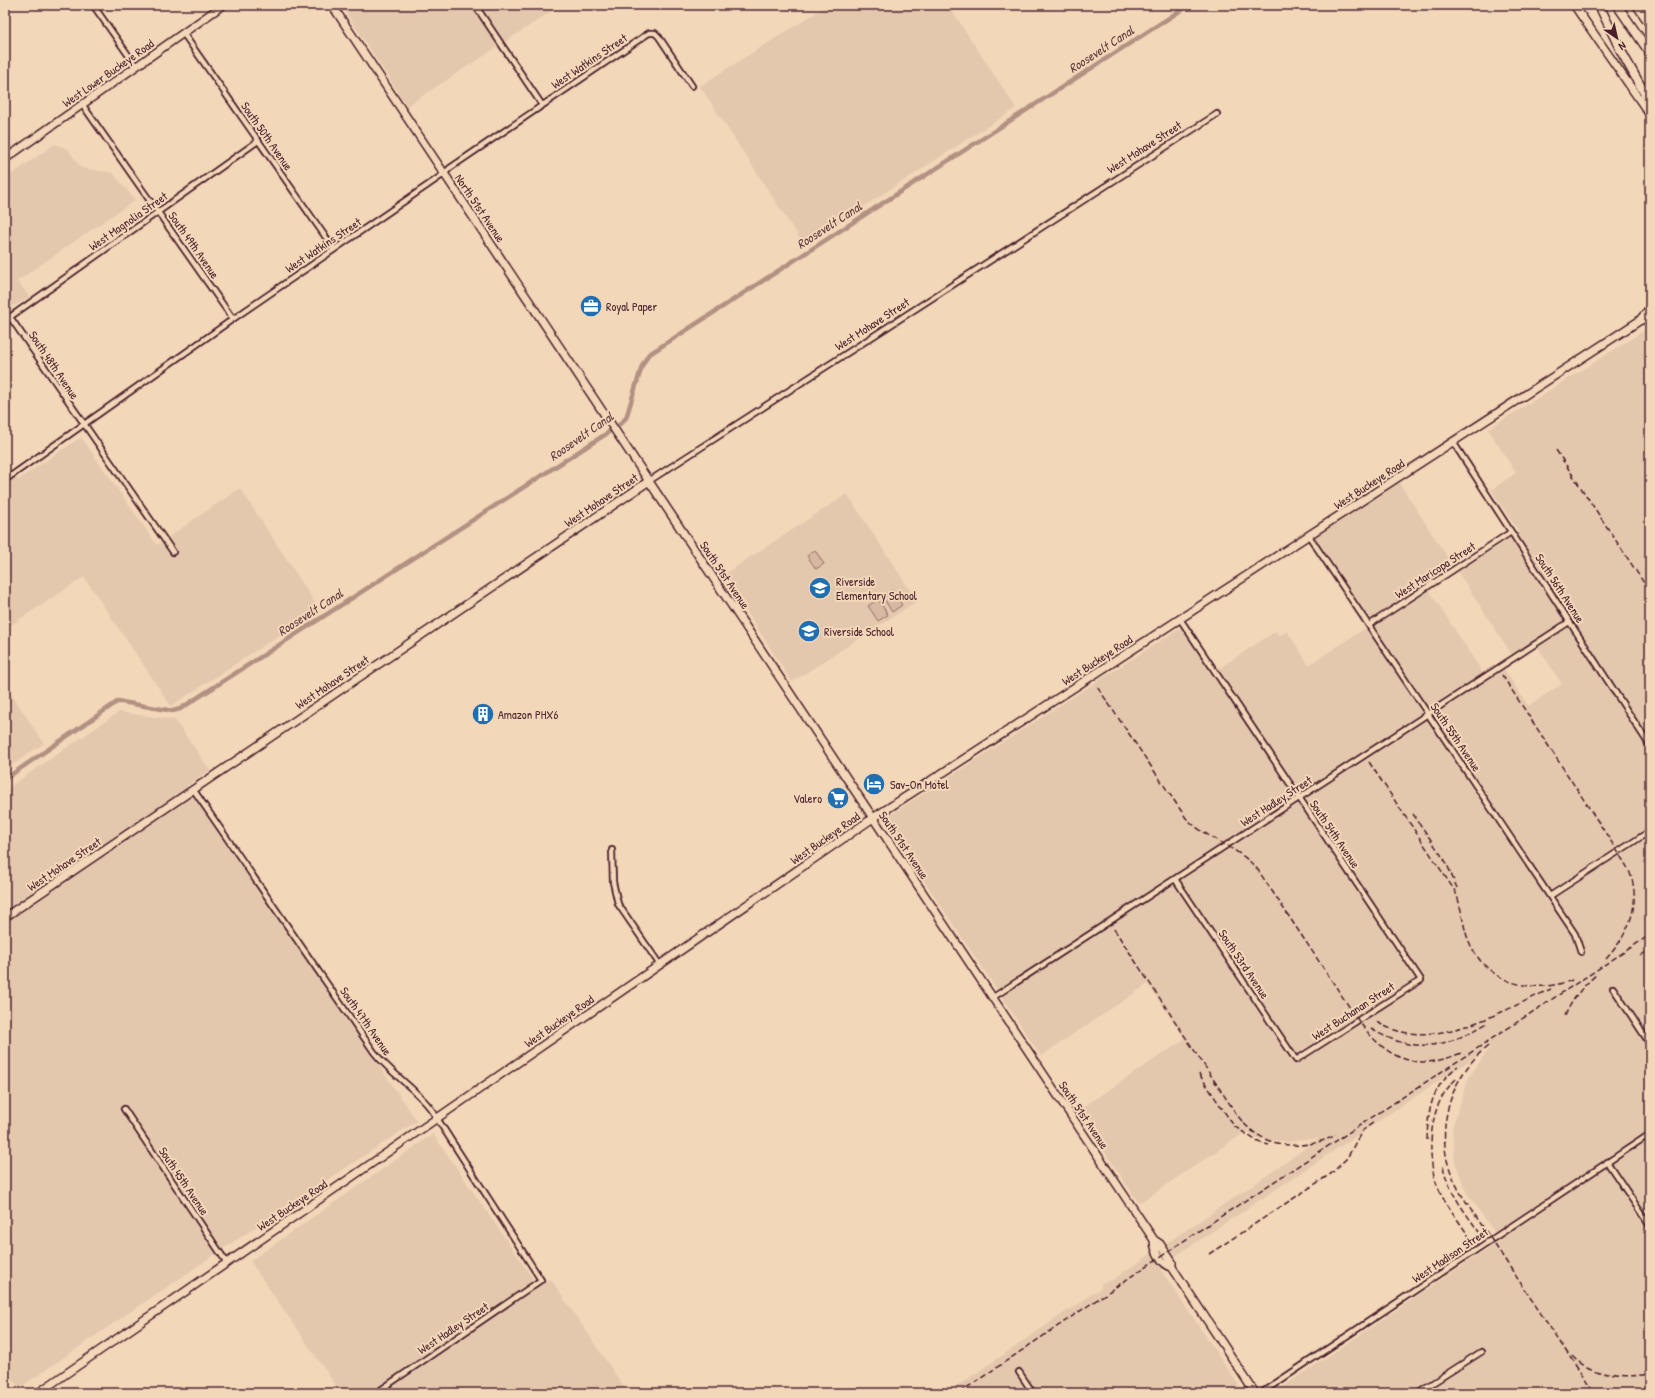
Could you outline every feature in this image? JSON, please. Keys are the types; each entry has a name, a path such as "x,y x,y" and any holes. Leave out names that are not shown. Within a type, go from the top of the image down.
{"highway":[{"path":"1599,5 1621,52 1650,103"},
{"path":"1617,5 1650,53"},
{"path":"1637,5 1650,24"}],"main road":[{"name":"West Lower Buckeye Road","path":"5,159 223,5"},
{"name":"North 51st Avenue","path":"332,5 609,423"},
{"path":"1574,5 1650,116"},
{"name":"West Buckeye Road","path":"38,1393 873,818 1639,321 1650,308"},
{"name":"West Buckeye Road","path":"1639,321 1650,318"},
{"name":"South 51st Avenue","path":"609,423 1154,1240 1160,1244 1172,1262 1172,1267 1255,1393"},
{"name":"West Mohave Street","path":"5,917 649,481"}],"street":[{"path":"93,5 136,66"},
{"path":"475,5 542,105"},
{"name":"South 50th Avenue","path":"183,33 334,249"},
{"name":"West Watkins Street","path":"5,480 233,319 444,174 450,168 649,33 654,33 659,37 692,86"},
{"name":"South 49th Avenue","path":"82,104 233,319"},
{"name":"West Mohave Street","path":"649,481 1217,114"},
{"name":"West Magnolia Street","path":"10,317 258,141"},
{"name":"South 48th Avenue","path":"10,317 173,552"},
{"name":"South 56th Avenue","path":"1453,442 1650,746"},
{"name":"West Maricopa Street","path":"1369,625 1511,532"},
{"name":"South 55th Avenue","path":"1309,536 1575,934 1581,952"},
{"name":"South 54th Avenue","path":"1180,619 1422,980"},
{"name":"West Hadley Street","path":"992,998 1570,622"},
{"name":"South 47th Avenue","path":"194,789 374,1052 387,1067 416,1091 437,1119 541,1280"},
{"path":"1550,896 1650,830"},
{"path":"612,850 613,882 618,904 660,966"},
{"name":"South 53rd Avenue","path":"1175,879 1296,1060"},
{"name":"West Buchanan Street","path":"1296,1060 1422,980"},
{"path":"1613,988 1650,1044"},
{"name":"South 45th Avenue","path":"124,1109 227,1263"},
{"name":"West Madison Street","path":"1261,1393 1650,1134"},
{"path":"1607,1162 1650,1226"},
{"name":"West Hadley Street","path":"376,1393 541,1280"},
{"path":"1417,1393 1481,1352"},
{"path":"1018,1372 1033,1393"}],"shaded area":[{"path":"341,5 561,5 407,106"},
{"path":"828,5 948,5 1016,108 804,245 700,86"},
{"path":"55,144 68,149 81,168 113,173 135,200 17,281 30,297 7,309 5,317 5,179"},
{"path":"1650,327 1650,1393 1274,1393 1500,1240 1467,1193 1455,1162 1452,1128 1469,1077 1490,1047 1162,1265 1164,1268 1161,1270 1244,1393 947,1393 1101,1288 1101,1283 1112,1280 1275,1170 1319,1138 1289,1142 1256,1138 1247,1131 1139,1203 1077,1111 1185,1039 1148,984 1041,1056 889,828 887,817 1188,623 1218,669 1276,631 1279,636 1287,631 1309,665 1370,625 1312,537 1398,481 1455,569 1427,587 1483,673 1500,663 1528,706 1562,684 1534,641 1512,655 1458,572 1519,532 1491,490 1516,473 1488,429"},
{"path":"81,437 157,545 240,488 319,609 171,706 84,577 5,629 5,463 18,480"},
{"name":"Riverside Elementary School","path":"847,494 917,601 792,682 723,575"},
{"path":"815,550 824,564 816,569 807,556"},
{"path":"892,590 902,605 892,612 882,596"},
{"path":"878,599 888,615 878,621 868,606"},
{"path":"5,685 44,743 5,770"},
{"path":"119,712 175,720 210,770 187,786 417,1121 224,1248 19,1388 5,1368 5,790"},
{"path":"433,1134 534,1280 370,1393 341,1393 250,1261"},
{"path":"550,1278 628,1393 384,1393"}],"waterway":[{"name":"Roosevelt Canal","path":"5,779 117,702 173,711 180,709 606,434 626,418 642,366 648,355 1189,5"}],"railway":[{"path":"1556,450 1650,592"},
{"path":"1502,675 1618,852 1630,873 1634,897 1630,920 1620,941 1605,960"},
{"path":"1098,688 1186,818 1194,826 1241,855 1258,870 1358,1020 1380,1045 1404,1059 1417,1062 1446,1058 1463,1052"},
{"path":"1369,762 1455,891 1468,939 1476,954 1486,967 1498,976 1527,986 1559,984 1575,979"},
{"path":"1413,814 1446,862 1457,888"},
{"path":"1114,929 1237,1115 1248,1127 1259,1136 1281,1144 1303,1145 1326,1140 1336,1135"},
{"path":"959,1393 1191,1236 1650,935"},
{"path":"1640,956 1650,949"},
{"path":"1565,1016 1578,994 1596,975"},
{"path":"1377,1022 1398,1031 1420,1034 1443,1032 1488,1018 1551,989"},
{"path":"1371,1029 1402,1043 1431,1045 1459,1038 1489,1022"},
{"path":"1488,1046 1466,1069 1451,1097 1445,1128 1445,1144 1448,1164 1461,1194 1594,1393"},
{"path":"1427,1140 1430,1108 1433,1098 1442,1082 1458,1066"},
{"path":"1199,1074 1234,1126 1258,1142 1269,1145"},
{"path":"1456,1079 1443,1095 1436,1110 1432,1131 1431,1155 1434,1176 1440,1192 1470,1238"},
{"path":"1209,1254 1332,1173 1347,1158 1362,1131 1374,1122"},
{"path":"1443,1166 1445,1175 1453,1193 1479,1232"},
{"path":"1572,1356 1580,1363 1598,1372 1630,1376 1650,1374"}],"place":[{"name":"Royal Paper","path":"591,306"},
{"name":"Riverside Elementary School","path":"820,588"},
{"name":"Riverside School","path":"809,631"},
{"name":"Amazon PHX6","path":"483,714"},
{"name":"Sav-On Motel","path":"874,784"},
{"name":"Valero","path":"838,798"}]}
